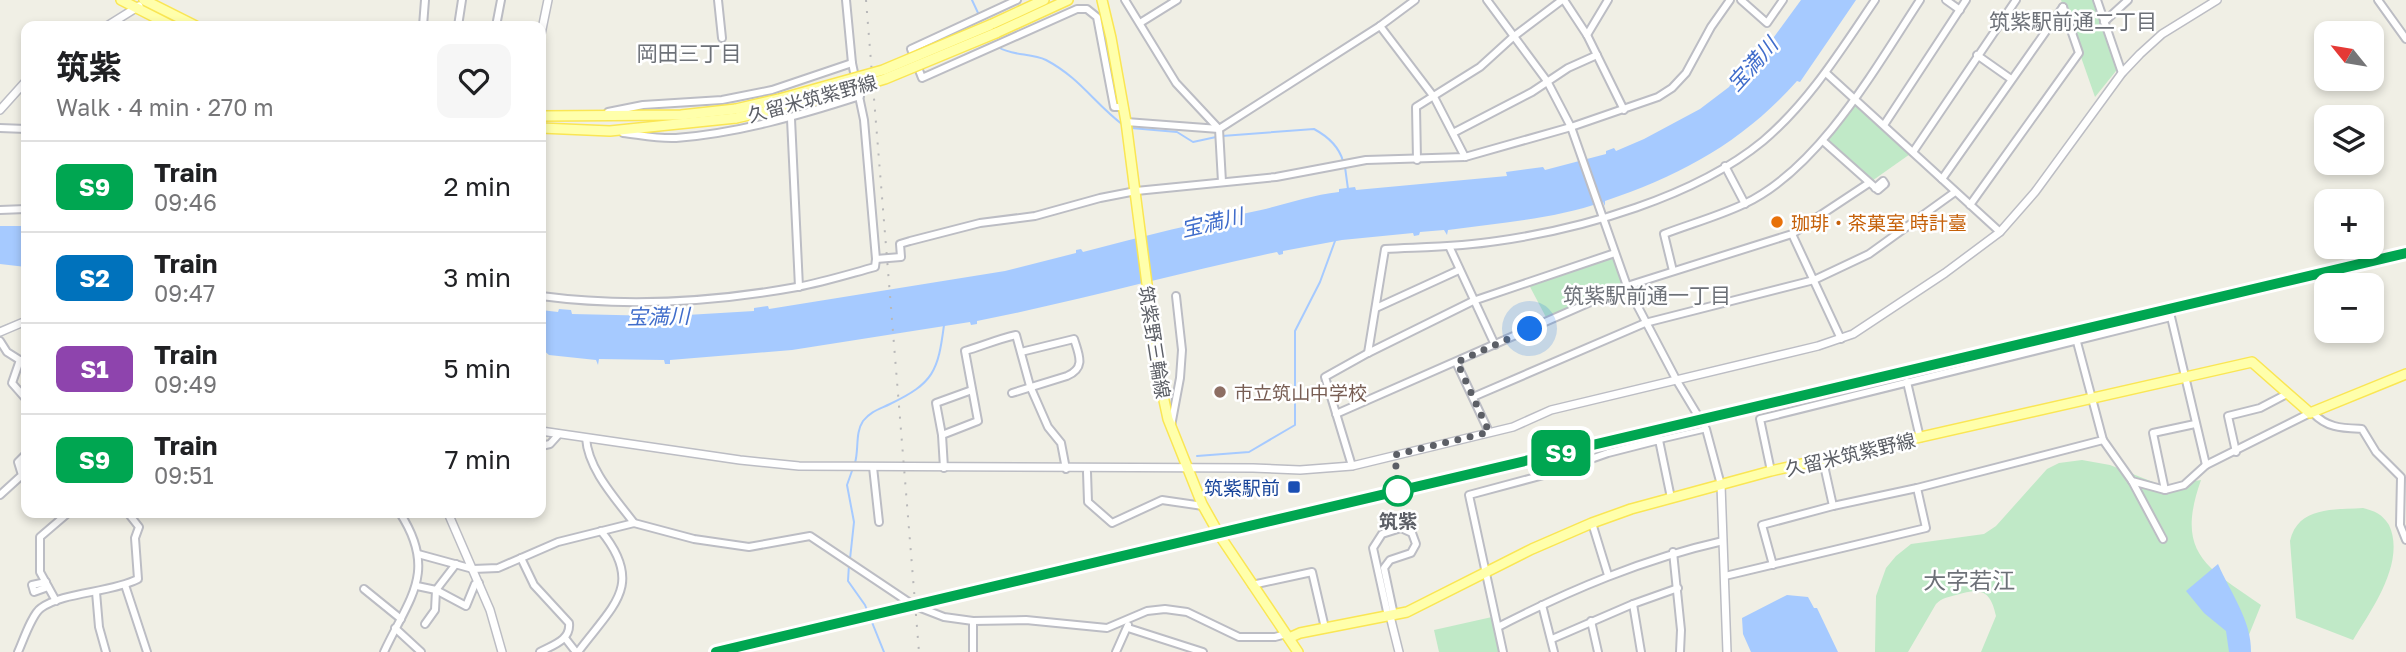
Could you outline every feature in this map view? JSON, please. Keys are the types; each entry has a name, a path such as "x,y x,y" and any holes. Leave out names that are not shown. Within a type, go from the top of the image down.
{"main road":[{"path":"121,0 162,21"},
{"path":"146,0 186,21"},
{"name":"久留米筑紫野線","path":"546,116 736,113 883,70 1044,0"},
{"name":"久留米筑紫野線","path":"546,128 610,131 818,99 885,79 1068,0"},
{"name":"筑紫野三輪線","path":"1102,0 1126,122 1159,377 1171,427 1204,506 1220,536 1298,652"},
{"name":"久留米筑紫野線","path":"1288,636 1407,612 1532,548 1592,523 1671,498 1771,471 2186,375 2252,362 2311,413"},
{"path":"2311,413 2406,374"}],"street":[{"path":"115,21 146,0"},
{"path":"423,21 425,0"},
{"path":"459,21 462,0"},
{"path":"497,21 501,0"},
{"path":"544,21 548,0"},
{"path":"718,0 722,37"},
{"path":"546,296 648,301 747,295 799,287 875,267 864,120 852,63 846,0"},
{"path":"1017,0 911,48 922,78 1077,9 1087,9 1097,17 1114,107 1123,107"},
{"path":"1125,0 1176,83 1219,128 1222,182"},
{"path":"1140,23 1177,0"},
{"path":"1126,122 1219,128 1380,26 1406,3 1415,0"},
{"path":"1487,0 1547,81 1571,127 1627,286 1706,429 1721,485 1727,652"},
{"path":"1417,160 1416,107 1480,67 1513,37 1563,0 1587,35 1624,110"},
{"path":"1587,35 1608,0"},
{"path":"876,258 901,257 900,244 909,241 980,223 1035,216 1136,191 1276,177 1366,160 1465,157 1571,127 1658,97 1672,88 1686,73 1711,27 1730,0"},
{"path":"1741,0 1767,23 1783,0"},
{"path":"1368,353 1385,249 1497,241 1602,215 1690,186 1762,142 1799,106 1826,73 1875,0"},
{"path":"1673,271 1664,234 1745,204 1778,183 1823,141 1920,0"},
{"path":"1947,0 1960,10"},
{"path":"1884,125 1966,0"},
{"path":"1913,152 2016,0"},
{"path":"2097,0 2122,73"},
{"path":"2104,22 2128,0"},
{"path":"546,432 799,466 1300,470 1352,466 1513,427 1552,410 1853,334 1934,281 2000,232 2035,192 2122,73 2162,34 2217,0"},
{"path":"2378,0 2406,39"},
{"path":"1942,179 2063,7 2079,53 1970,205"},
{"path":"1380,26 1434,97 1465,157"},
{"path":"1453,133 1532,92 1568,68 1597,55"},
{"path":"1977,55 2011,79"},
{"path":"587,117 643,105 722,100 772,90 852,63"},
{"path":"1826,73 2000,232"},
{"path":"0,110 21,87"},
{"path":"610,131 674,138 791,118 860,96"},
{"path":"791,118 799,287"},
{"path":"0,128 21,129"},
{"path":"1336,414 1627,286 1791,234 1872,186 1823,141"},
{"path":"1725,166 1745,204"},
{"path":"1473,397 1646,323 1814,280 1869,254 1955,192"},
{"path":"0,210 21,209"},
{"path":"1791,234 1841,339"},
{"path":"1449,246 1495,345"},
{"path":"1352,466 1325,377 1473,301 1615,253"},
{"path":"1376,308 1459,270"},
{"path":"1171,427 1182,350 1177,296"},
{"path":"1771,471 1760,419 2171,317 2206,465"},
{"path":"0,332 21,323"},
{"path":"942,435 978,421 964,351 1016,335 1030,386 1048,427 1060,443 1066,469"},
{"path":"1012,393 1075,373 1081,361 1074,339 1021,352"},
{"path":"0,341 7,352 21,359"},
{"path":"2077,342 2102,440 2132,481 2163,538"},
{"path":"1457,362 1489,432"},
{"path":"21,366 12,383 21,394"},
{"path":"1907,382 1920,438"},
{"path":"944,468 936,403 972,390"},
{"path":"2236,452 2228,416 2260,408 2287,394"},
{"path":"2132,481 2165,490 2184,485 2206,465 2311,413 2322,422 2337,428 2362,429 2376,452 2396,470 2401,477 2400,526 2406,540"},
{"path":"2165,490 2152,432 2195,424"},
{"path":"1503,652 1469,495 1550,473 1608,453 1706,429"},
{"path":"546,445 559,434"},
{"path":"586,438 587,453 634,523"},
{"path":"1659,440 1671,498"},
{"path":"1773,565 1762,525 2102,440"},
{"path":"1823,461 1833,506"},
{"path":"873,467 879,522"},
{"path":"1087,472 1088,502 1112,523 1162,500 1204,506"},
{"path":"0,495 21,478"},
{"path":"1725,576 1926,528 1917,488"},
{"path":"56,601 40,572 40,537 62,518"},
{"path":"18,652 40,608 56,601 125,585 138,579 135,538 139,527 132,518"},
{"path":"384,652 417,586 418,554 403,518"},
{"path":"450,518 490,610 502,652"},
{"path":"418,554 473,569 498,568 558,541 634,523 694,539 749,547 810,536 901,597 926,612 944,617 973,621 1026,620 1107,628 1146,611 1165,609 1187,612 1239,637 1288,636"},
{"path":"1592,523 1608,575"},
{"path":"1391,616 1384,568 1390,559 1411,553 1416,544 1415,536 1401,528 1382,534 1373,548 1399,652"},
{"path":"565,638 577,652 622,589 624,573 621,560 601,531"},
{"path":"1498,627 1608,575 1673,552 1723,541"},
{"path":"1673,552 1678,588 1679,652"},
{"path":"521,558 534,585 569,623 570,630 565,638 540,652"},
{"path":"425,624 435,610 436,590 456,564"},
{"path":"1252,585 1312,572 1325,628"},
{"path":"417,586 436,590 466,606 475,584 479,583"},
{"path":"125,585 147,652"},
{"path":"1552,639 1678,588"},
{"path":"364,589 401,619"},
{"path":"96,592 99,626 106,652"},
{"path":"1542,604 1554,652"},
{"path":"1633,604 1642,652"},
{"path":"1116,652 1128,628 1128,620"},
{"path":"973,621 973,652"},
{"path":"1591,621 1598,652"},
{"path":"395,628 421,652"},
{"path":"1128,628 1198,651"}],"green space":[{"path":"2061,0 2097,0 2120,66 2095,97"},
{"path":"1854,99 1913,152 1869,183 1823,141"},
{"path":"1615,253 1627,286 1548,321 1528,283"},
{"path":"2082,460 2110,465 2163,486 2201,480 2194,505 2194,542 2211,568 2261,605 2242,652 1981,652 1996,616 1991,600 1978,591 1950,596 1938,602 1908,652 1875,652 1876,596 1886,568 1896,556 1911,544 1984,534 1996,526 2047,469 2059,463"},
{"path":"2363,508 2378,514 2389,525 2393,554 2384,585 2353,640 2296,618 2290,541 2294,530 2309,516 2329,510"},
{"path":"1492,617 1499,652 1439,652 1434,630"}],"water":[{"name":"宝満川","path":"1801,0 1856,0 1800,82 1797,81 1755,122 1733,139 1685,168 1605,201 1605,206 1603,202 1546,216 1448,230 1447,235 1444,230 1420,232 1414,236 1413,233 1342,240 1283,251 1283,254 1279,255 1277,252 1240,260 977,321 977,324 971,325 970,322 792,350 670,360 670,364 665,364 664,360 599,359 598,365 596,360 549,355 546,352 546,311 558,312 559,309 571,310 572,314 659,316 670,313 670,316 754,311 754,308 768,306 769,309 1005,271 1076,253 1076,250 1081,249 1083,252 1339,192 1339,189 1355,187 1356,190 1507,176 1506,172 1543,167 1545,170 1606,154 1606,151 1614,148 1616,151 1700,109 1729,87 1761,52 1759,50 1768,40 1771,41"},
{"path":"0,226 21,226 21,266 0,264"},
{"path":"2218,564 2244,618 2251,652 2229,652 2226,631 2204,613 2186,591"},
{"path":"1787,595 1808,597 1814,608 1817,608 1838,652 1751,652 1743,634 1742,618"}],"waterway":[{"path":"972,0 979,15"},
{"path":"998,47 1040,58 1058,67 1123,125"},
{"path":"1131,128 1177,132 1193,142 1216,137"},
{"path":"1222,136 1314,129 1332,142 1343,161"},
{"path":"1345,167 1348,189"},
{"path":"1197,456 1249,452 1295,425 1295,331 1320,282 1335,241"},
{"path":"855,463 863,421 925,382 936,365 944,325"},
{"path":"850,559 854,522 847,485 853,468"},
{"path":"849,564 848,581 865,605 884,652"}],"railway":[{"path":"866,0 919,652"},
{"path":"716,652 2406,253"}],"train":[{"name":"S9","path":"716,652 2406,253"}],"place":[{"name":"珈琲・茶菓室 時計臺","path":"1777,222"},
{"name":"市立筑山中学校","path":"1220,392"},
{"name":"筑紫駅前","path":"1294,487"},
{"name":"筑紫","path":"1398,491"}],"district":[{"name":"筑紫駅前通二丁目","path":"2073,21"},
{"name":"岡田三丁目","path":"689,53"},
{"name":"筑紫駅前通一丁目","path":"1647,295"},
{"name":"大字若江","path":"1969,580"}],"route":[{"path":"1398,491 1395,455 1489,432 1457,362 1530,329"}]}
